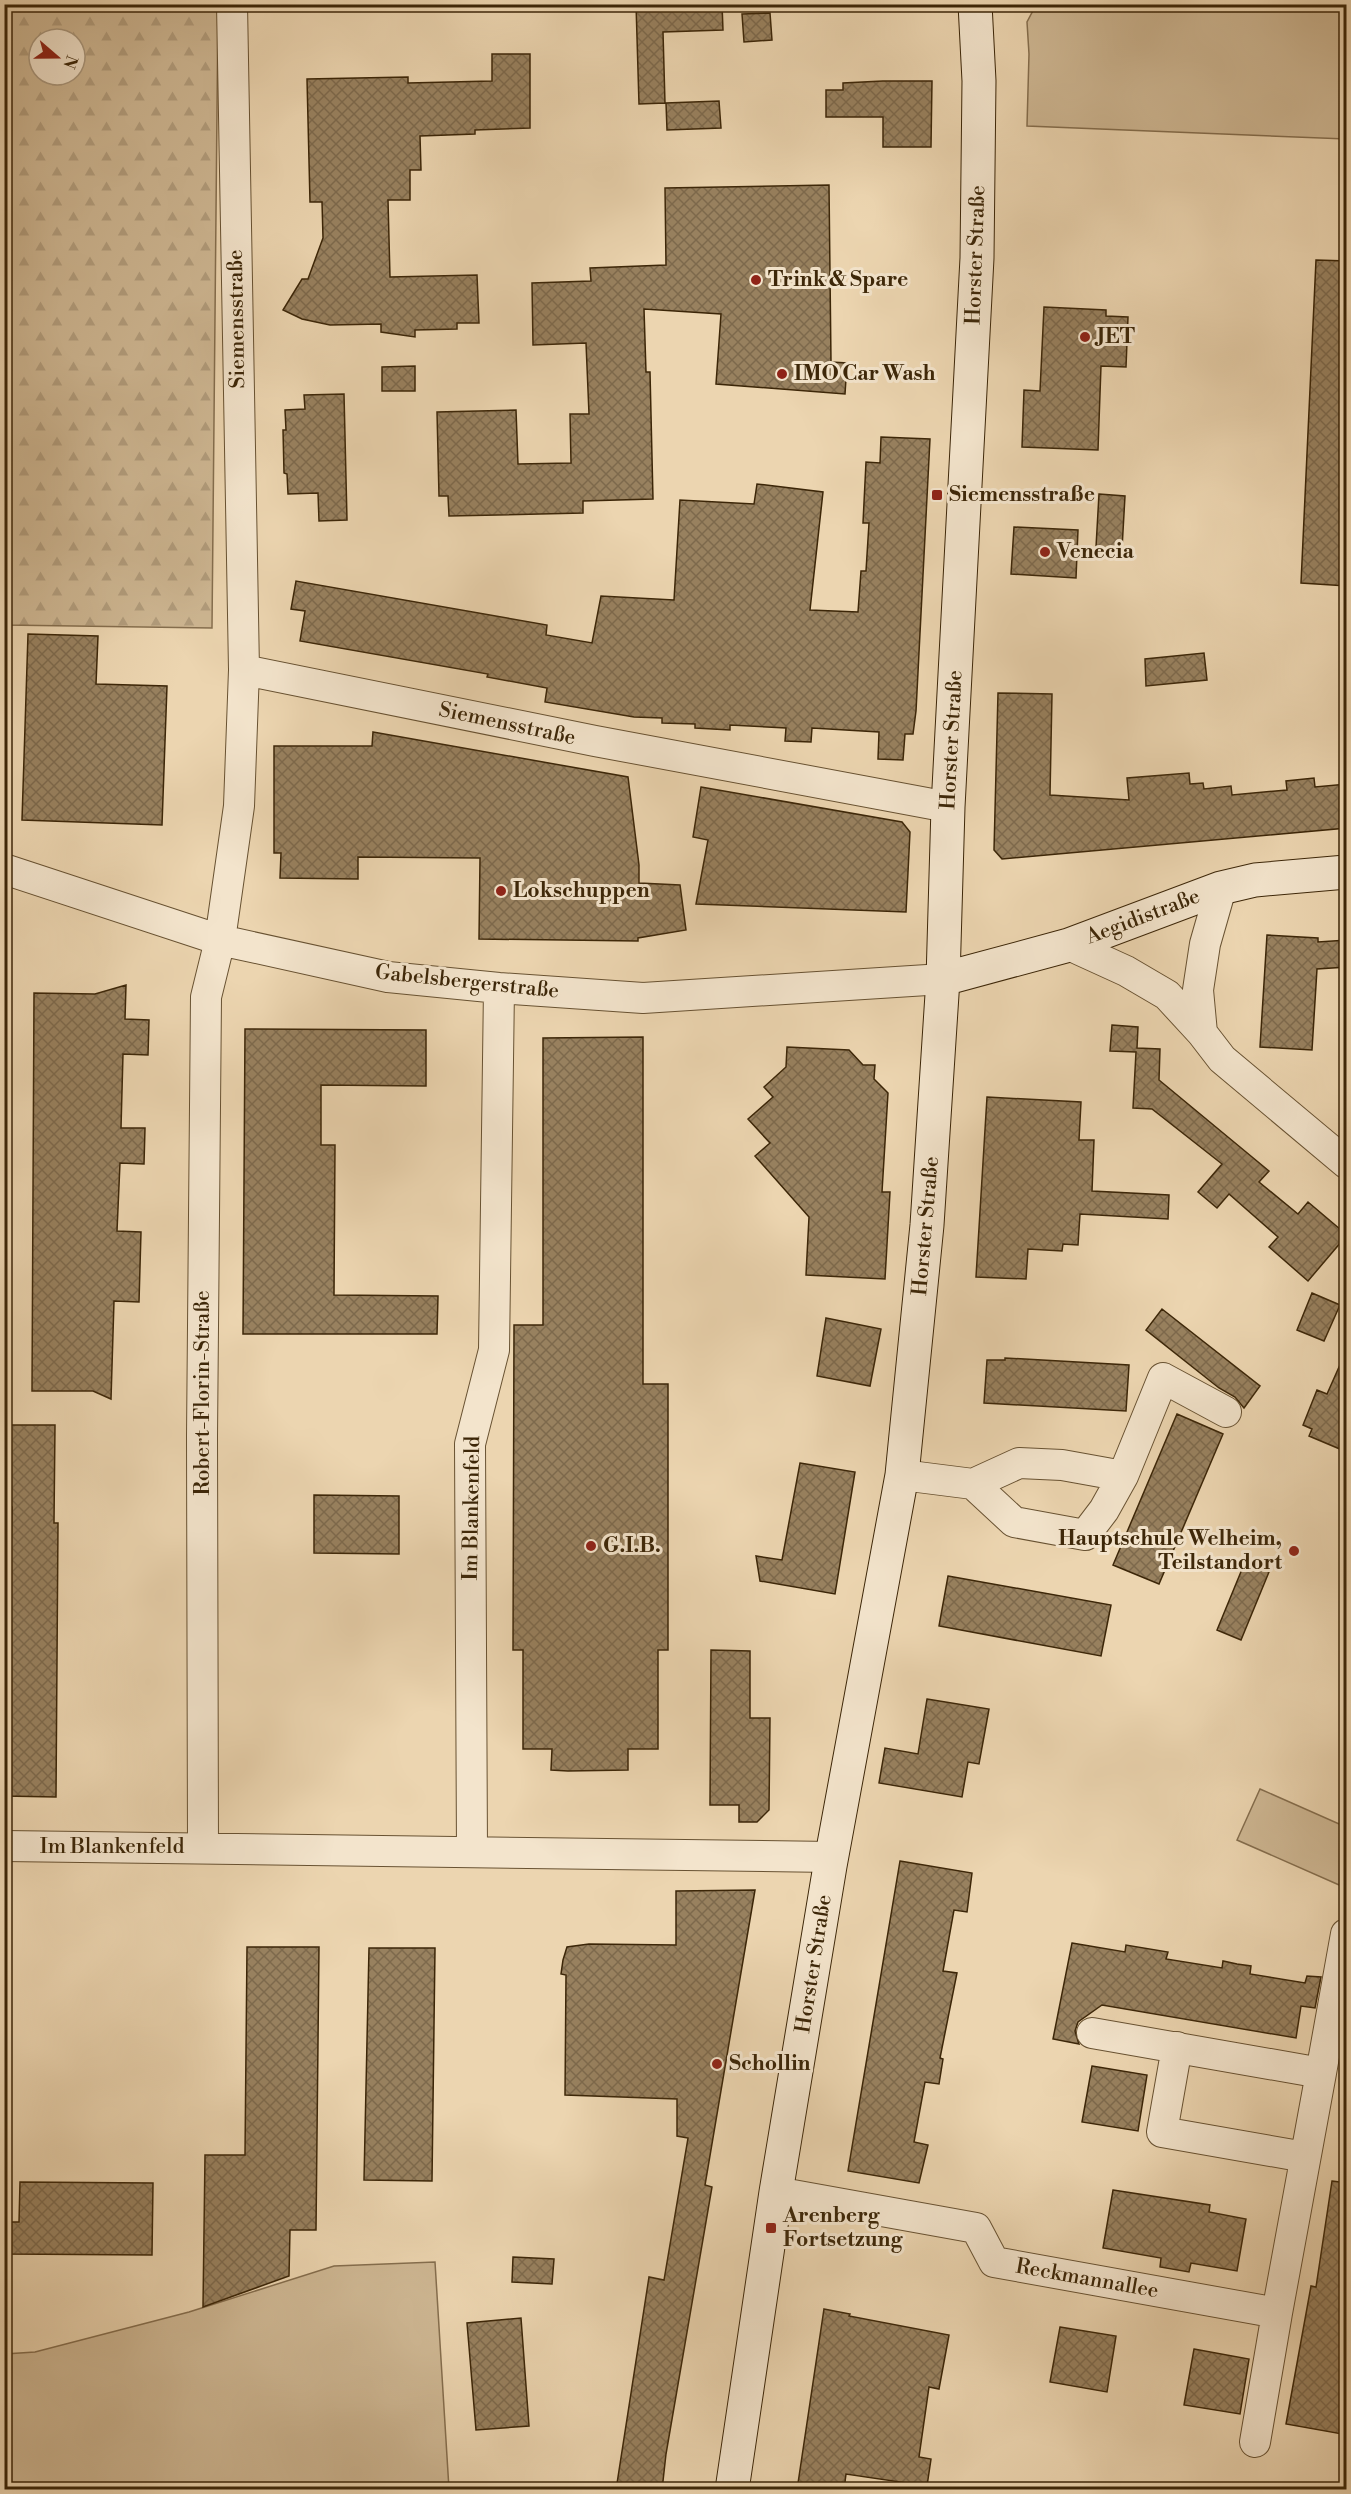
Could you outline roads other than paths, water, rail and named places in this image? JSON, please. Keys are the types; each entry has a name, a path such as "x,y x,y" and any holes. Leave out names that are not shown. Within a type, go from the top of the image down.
{"main road":[{"name":"Horster Straße","path":"732,2490 735,2453 776,2192 832,1857 902,1475 927,1225 943,979 948,807 977,258 979,81 975,4"},
{"name":"Aegidistraße","path":"943,979 1069,945 1221,888 1255,880 1347,872"}],"street":[{"name":"Siemensstraße","path":"220,940 239,806 244,670 232,4"},
{"name":"Siemensstraße","path":"244,670 595,741 948,807"},
{"name":"Gabelsbergerstraße","path":"4,869 220,940 388,977 643,998 943,979"},
{"path":"1202,1033 1198,990 1205,944 1221,888"},
{"name":"Robert-Florin-Straße","path":"203,1848 202,1436 206,997 220,940"},
{"path":"1069,945 1125,970 1167,995 1222,1059 1347,1163"},
{"name":"Im Blankenfeld","path":"472,1852 470,1444 494,1350 500,988"},
{"path":"972,1484 1014,1522 1085,1535 1104,1510 1123,1476 1163,1377 1226,1412"},
{"path":"902,1475 972,1484 1019,1463 1062,1465 1123,1476"},
{"name":"Im Blankenfeld","path":"4,1846 832,1857"},
{"path":"1255,2442 1347,1934"},
{"path":"1092,2033 1321,2073"},
{"path":"1177,2047 1162,2132 1305,2157"},
{"name":"Reckmannallee","path":"776,2192 976,2228 994,2262 1277,2313"}],"place":[{"name":"Trink & Spare","path":"756,280"},
{"name":"JET","path":"1085,337"},
{"name":"IMO Car Wash","path":"782,374"},
{"name":"Siemensstraße","path":"937,495"},
{"name":"Venecia","path":"1045,552"},
{"name":"Lokschuppen","path":"501,891"},
{"name":"G.I.B.","path":"591,1546"},
{"name":"Hauptschule Welheim, Teilstandort","path":"1294,1551"},
{"name":"Schollin","path":"717,2064"},
{"name":"Arenberg Fortsetzung","path":"771,2228"}]}
